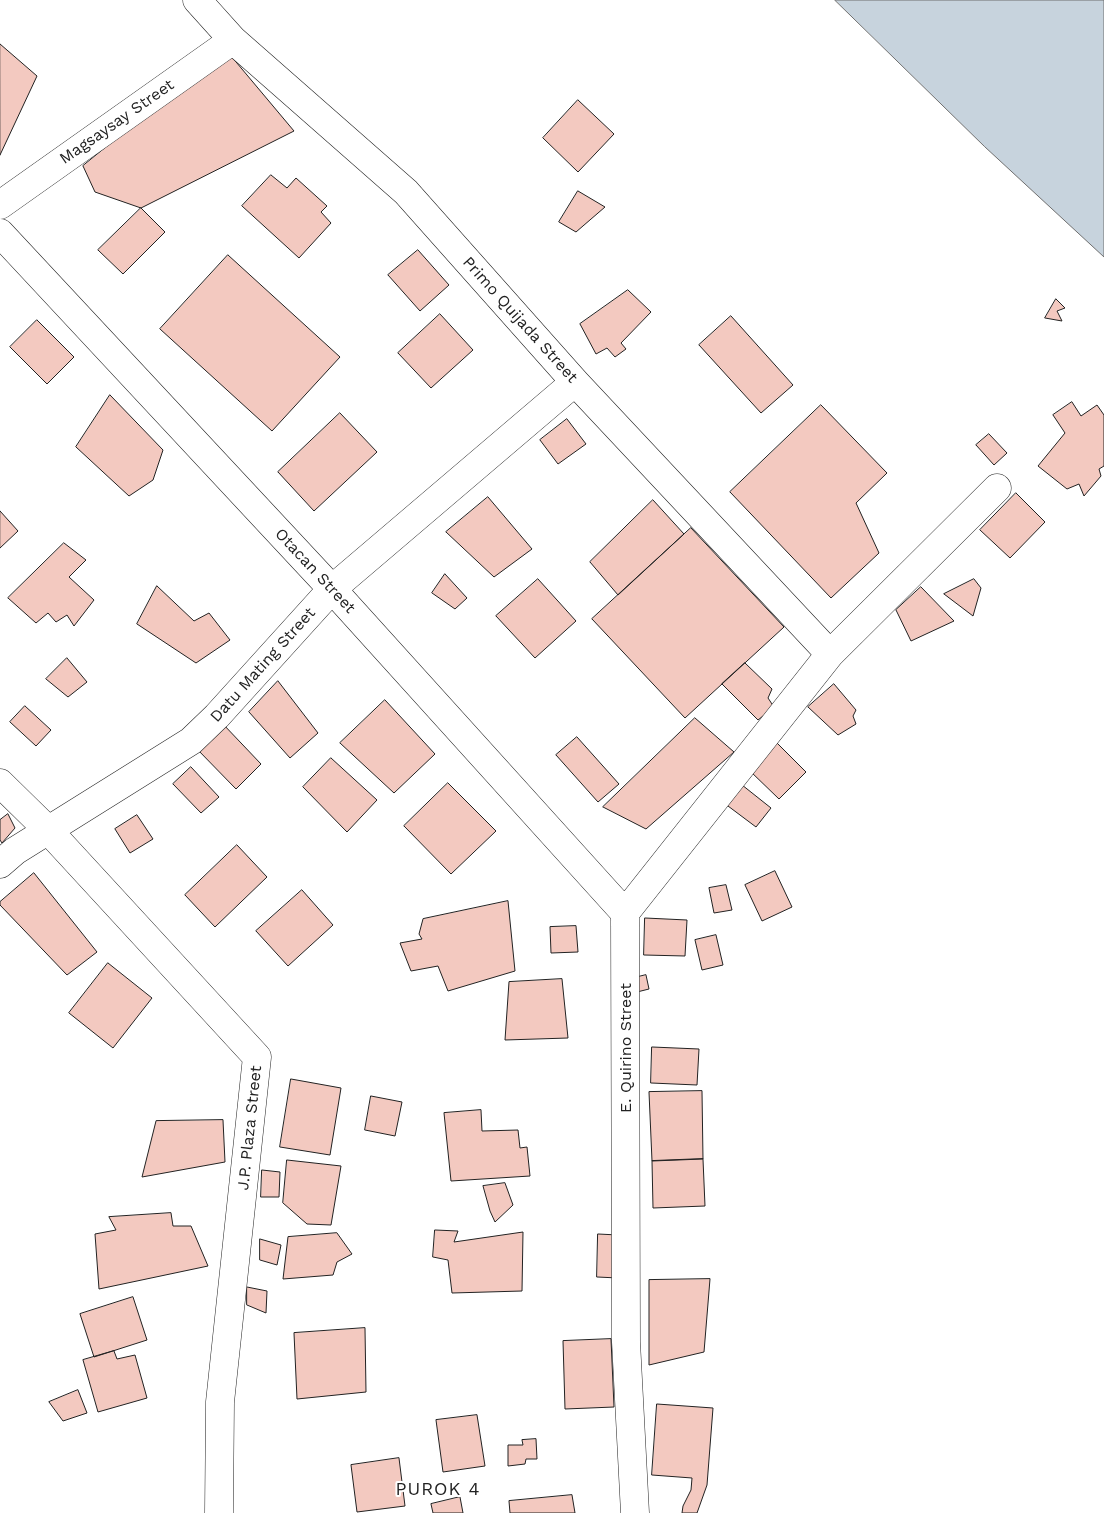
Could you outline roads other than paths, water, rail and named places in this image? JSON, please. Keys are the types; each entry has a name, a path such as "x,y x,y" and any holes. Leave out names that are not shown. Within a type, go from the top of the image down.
{"street":[{"name":"Primo Quijada Street","path":"198,0 233,40 406,192 575,382 830,654"},
{"name":"Magsaysay Street","path":"0,205 233,40"},
{"name":"Otacan Street","path":"0,233 332,589 625,912"},
{"name":"Datu Mating Street","path":"0,864 14,851 192,741 332,589 575,382"},
{"path":"625,912 830,654 997,488"},
{"name":"J.P. Plaza Street","path":"0,783 48,830 257,1057 220,1402 219,1513"},
{"name":"E. Quirino Street","path":"625,912 626,1342 635,1513"}],"district":[{"name":"PUROK 4","path":"438,1490"}]}
